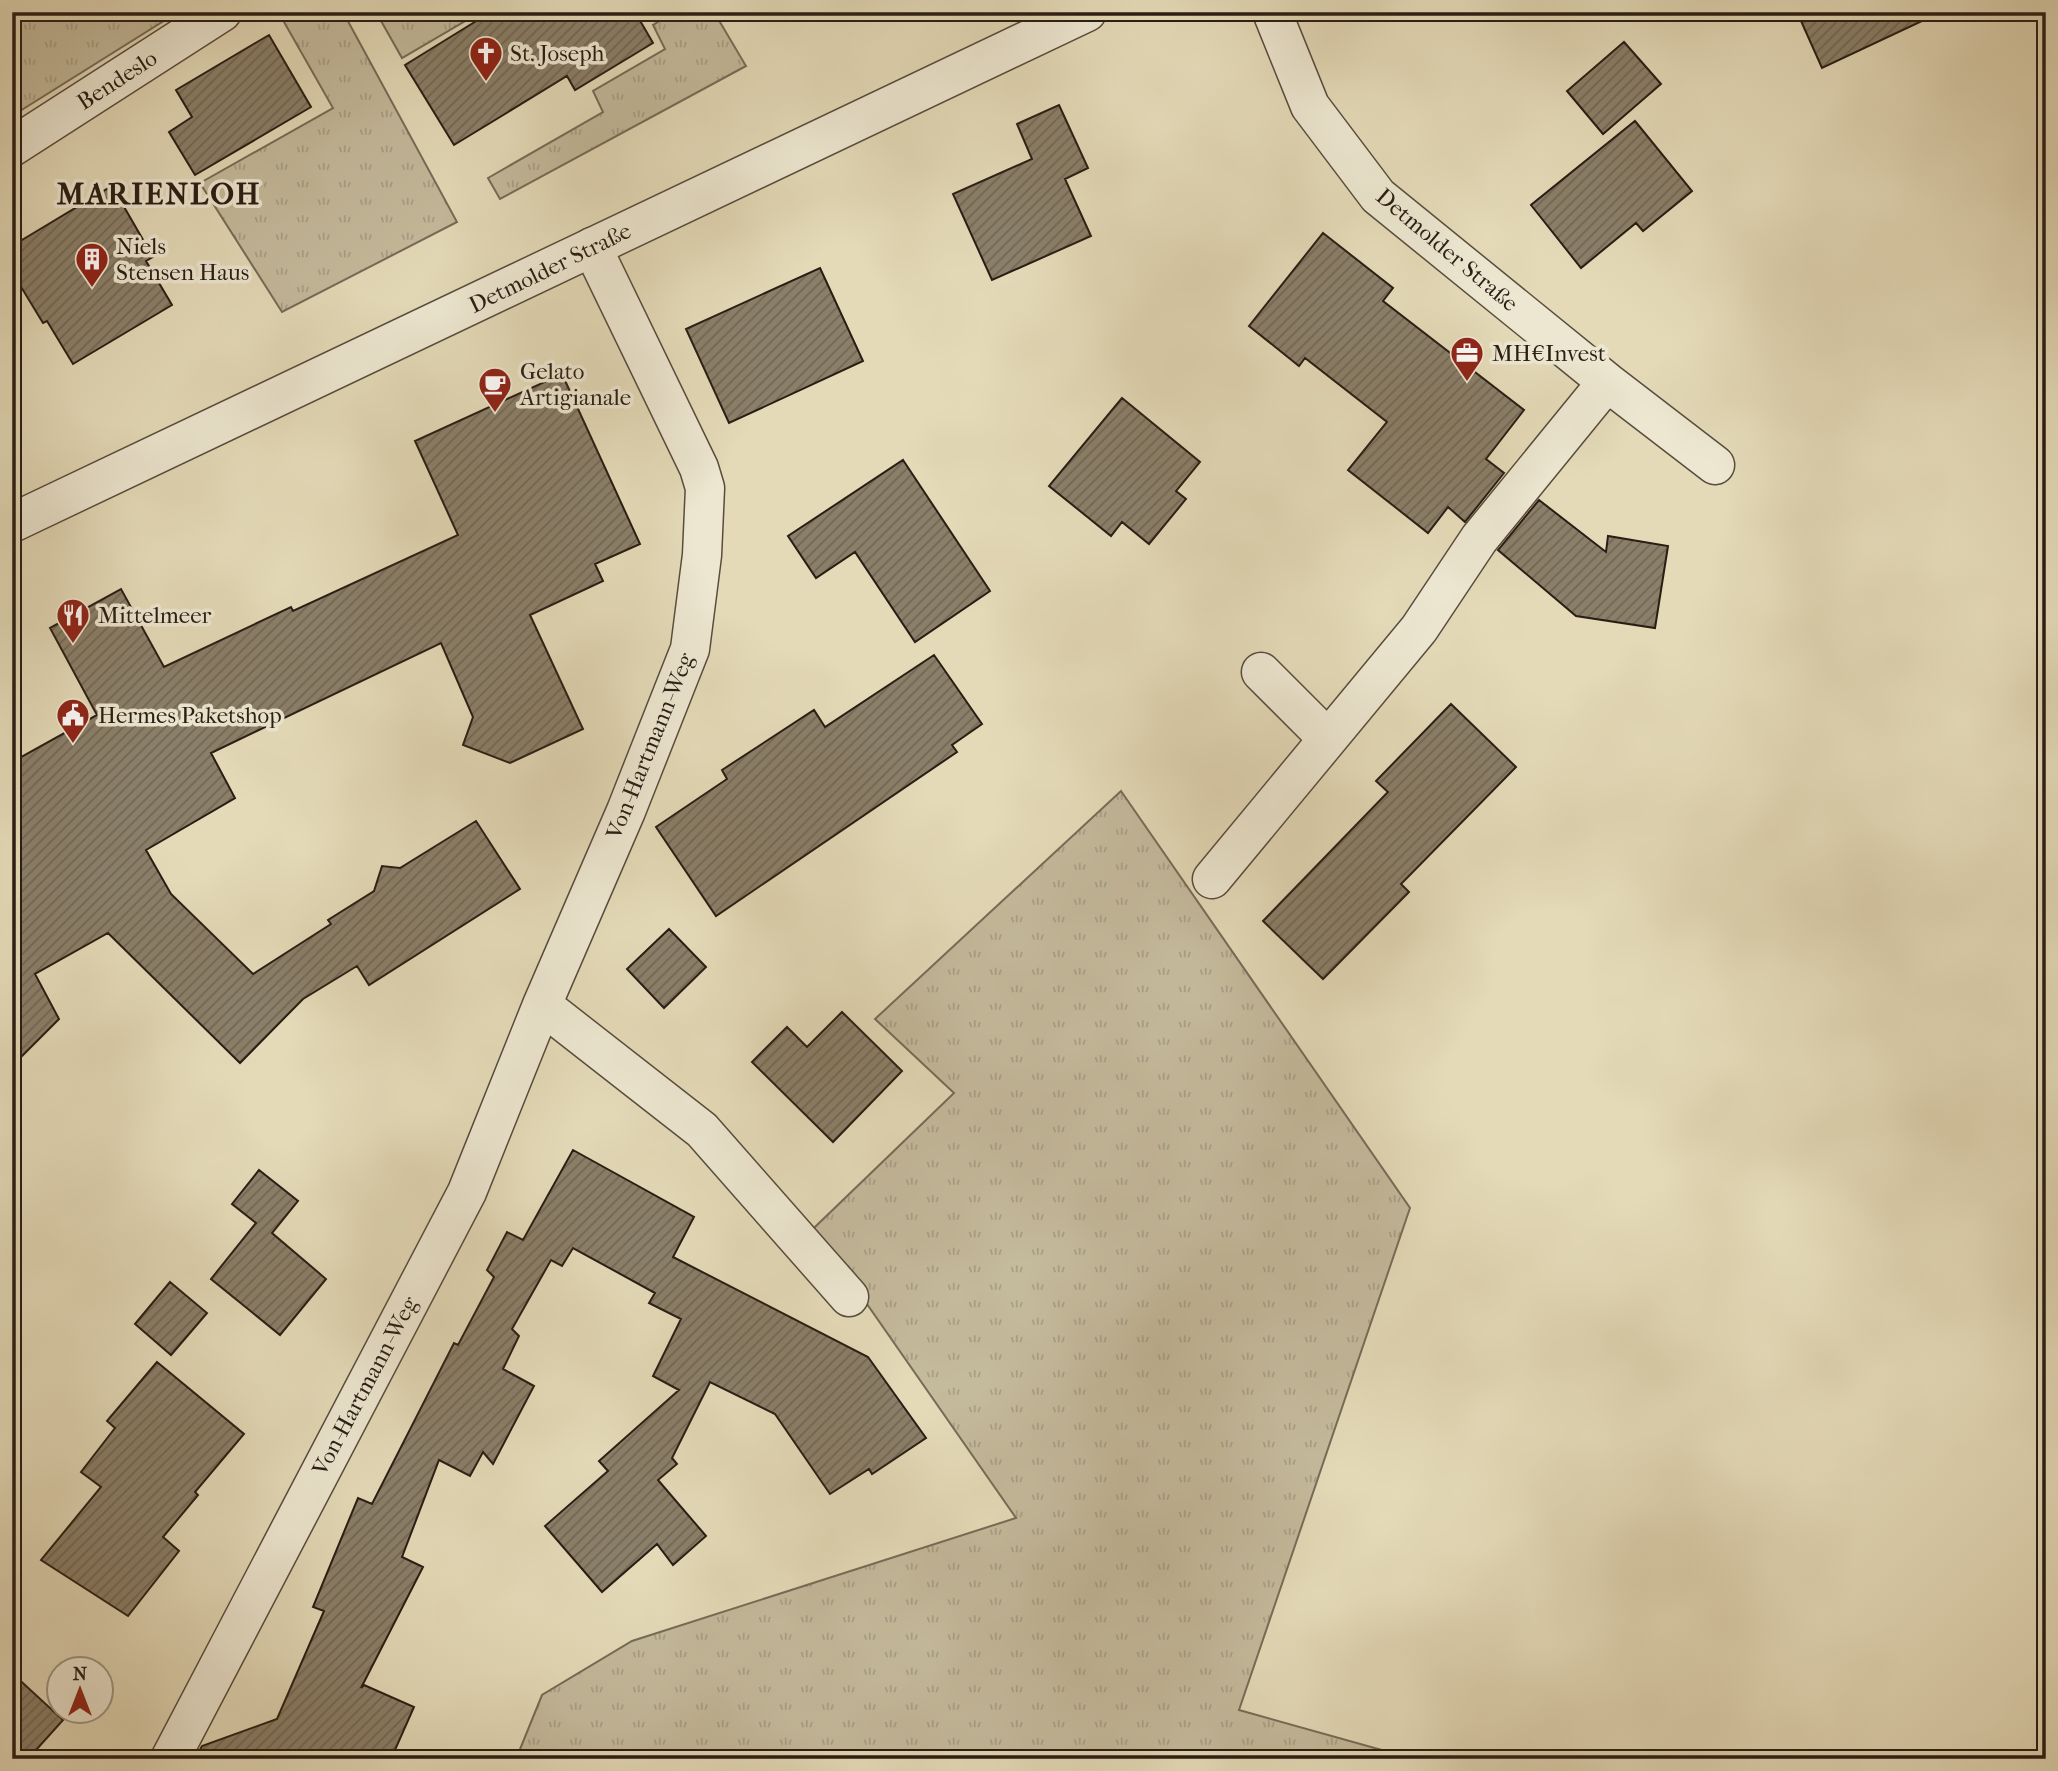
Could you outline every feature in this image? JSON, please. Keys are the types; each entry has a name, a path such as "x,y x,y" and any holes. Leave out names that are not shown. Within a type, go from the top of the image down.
{"street":[{"name":"Bendeslo","path":"12,147 222,12"},
{"name":"Detmolder Straße","path":"12,523 1087,12"},
{"name":"Detmolder Straße","path":"1272,12 1310,106 1378,196 1607,382 1716,465"},
{"name":"Von-Hartmann-Weg","path":"170,1759 467,1192 542,1005 626,811 690,649 702,555 705,488 699,468 592,247"},
{"path":"1212,879 1419,629 1479,539 1607,382"},
{"path":"1261,672 1328,739"},
{"path":"542,1005 702,1130 849,1297"}],"green space":[{"path":"12,12 178,12 12,116"},
{"path":"286,12 343,12 457,222 282,312 200,183 333,108 280,15"},
{"path":"376,12 476,12 477,14 402,58"},
{"path":"675,12 714,12 746,66 500,199 488,178 603,112 593,91 665,49 653,25"},
{"path":"1121,791 1410,1208 1239,1710 1414,1759 516,1759 542,1695 632,1641 1016,1518 814,1228 954,1093 875,1019"}],"building":[{"name":"St. Joseph","path":"491,12 635,12 653,43 575,90 567,76 454,145 405,65"},
{"path":"1797,12 1941,12 1822,68"},
{"path":"269,35 311,107 195,175 169,132 192,117 176,90"},
{"path":"1624,42 1661,84 1603,134 1567,91"},
{"path":"1059,105 1088,168 1065,179 1091,236 992,280 953,194 1032,159 1017,124"},
{"path":"1635,121 1692,191 1643,231 1636,223 1581,268 1531,205"},
{"name":"Niels Stensen Haus","path":"112,186 153,257 146,261 172,305 73,364 47,321 43,323 12,272 12,246"},
{"path":"1323,233 1393,288 1383,301 1524,410 1486,459 1504,473 1465,522 1448,507 1428,533 1348,470 1387,422 1305,358 1299,366 1249,326"},
{"path":"820,268 863,361 729,423 686,329"},
{"path":"562,374 640,544 595,564 603,581 530,615 583,729 510,763 463,745 473,717 441,643 211,753 235,798 146,850 171,894 253,974 331,924 328,920 374,891 382,866 400,868 476,821 520,889 369,985 357,966 303,999 240,1063 108,933 35,974 59,1019 12,1066 12,762 97,715 50,628 121,589 164,667 291,607 293,611 458,535 415,441"},
{"path":"1122,398 1200,462 1176,491 1186,499 1149,544 1122,522 1111,536 1049,486"},
{"path":"903,460 990,591 915,642 855,552 816,578 788,536"},
{"path":"1539,500 1606,552 1608,536 1668,546 1655,628 1576,616 1498,550"},
{"path":"934,655 982,724 952,745 957,752 716,916 656,827 727,779 722,770 814,710 825,727"},
{"path":"1451,704 1516,767 1401,884 1409,892 1323,979 1263,921 1388,792 1376,781"},
{"path":"669,929 706,967 664,1008 627,969"},
{"path":"842,1012 902,1071 833,1142 752,1062 787,1027 807,1047"},
{"path":"573,1150 694,1217 673,1257 868,1357 926,1438 872,1474 869,1469 830,1494 775,1414 710,1382 672,1458 677,1464 658,1480 706,1536 673,1565 657,1544 602,1592 545,1526 608,1471 599,1461 679,1390 653,1376 681,1319 649,1303 655,1293 573,1248 562,1266 551,1260 512,1329 519,1336 503,1369 534,1386 493,1464 483,1452 470,1476 439,1460 402,1557 423,1567 361,1688 364,1685 414,1707 391,1759 195,1759 202,1746 277,1719 324,1611 313,1607 358,1498 372,1504 454,1343 458,1345 494,1277 487,1270 507,1232 523,1240"},
{"path":"259,1170 298,1201 272,1233 326,1279 280,1335 211,1279 256,1223 232,1204"},
{"path":"170,1282 207,1313 171,1355 135,1324"},
{"path":"157,1362 244,1434 195,1492 198,1495 163,1537 179,1551 128,1616 41,1560 101,1487 81,1472 115,1428 107,1421"},
{"path":"12,1673 46,1704 46,1726 58,1726 28,1759 12,1759"}],"place":[{"name":"St. Joseph","path":"486,83"},
{"name":"Niels Stensen Haus","path":"92,289"},
{"name":"MH€Invest","path":"1467,383"},
{"name":"Gelato Artigianale","path":"495,414"},
{"name":"Mittelmeer","path":"73,645"},
{"name":"Hermes Paketshop","path":"73,745"}],"district":[{"name":"MARIENLOH","path":"159,194"}]}
